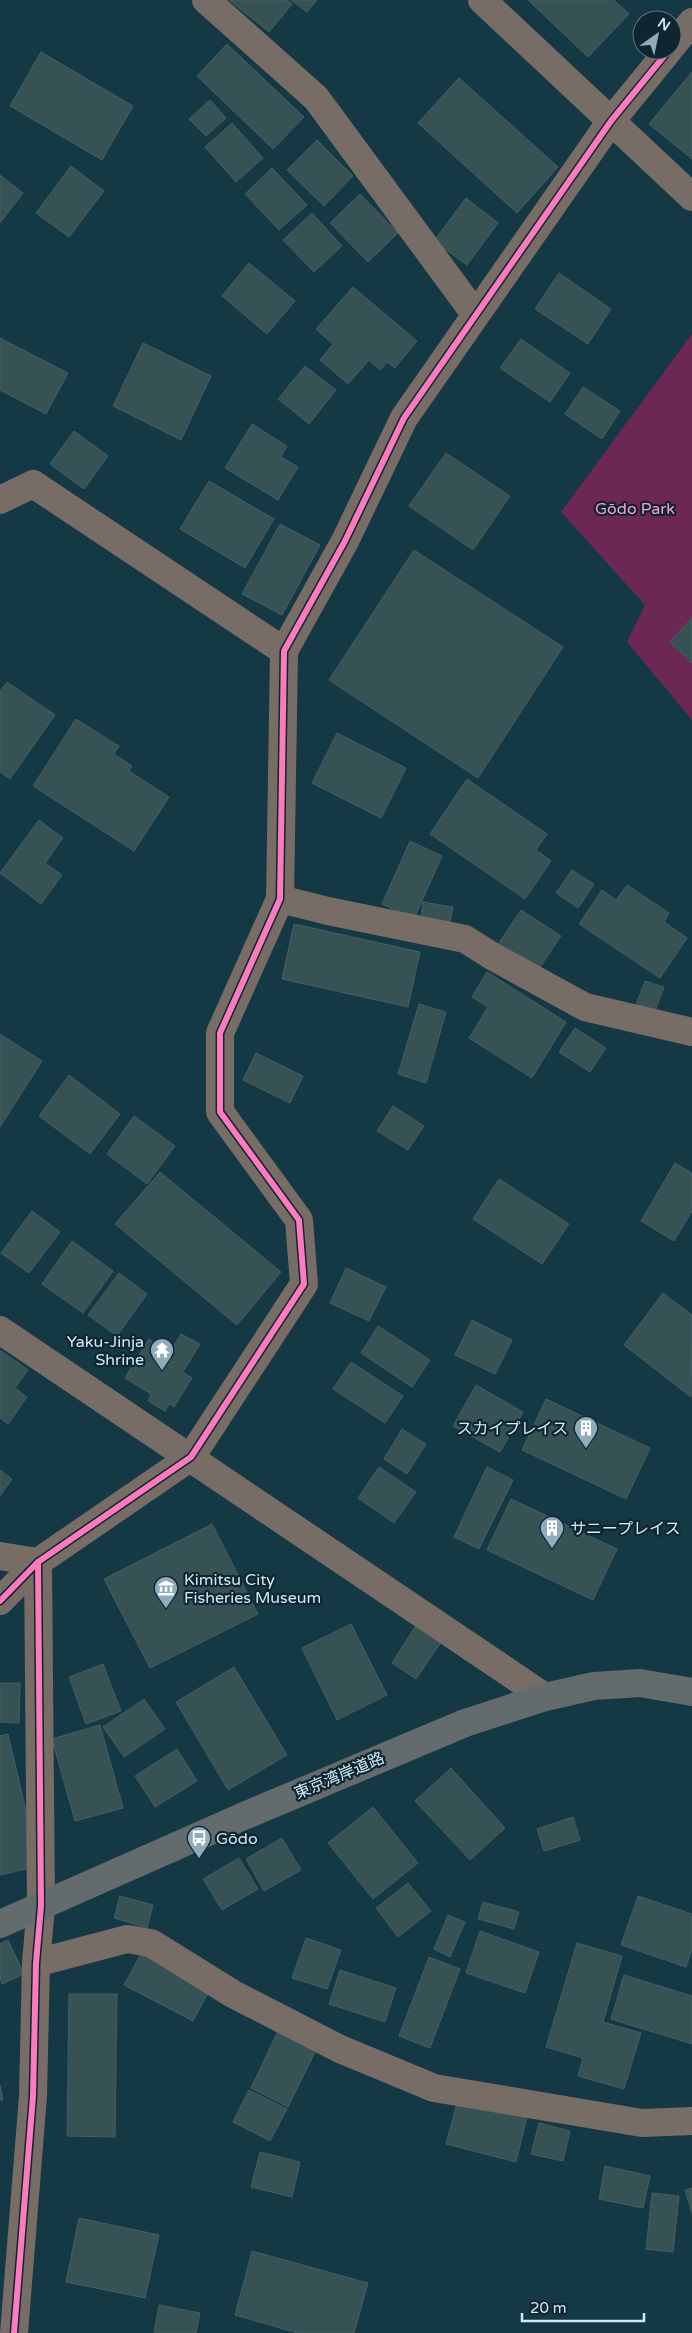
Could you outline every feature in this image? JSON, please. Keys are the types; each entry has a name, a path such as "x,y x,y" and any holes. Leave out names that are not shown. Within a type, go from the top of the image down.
{"highway":[{"name":"東京湾岸道路","path":"0,1924 391,1753 465,1724 545,1697 594,1686 640,1683 692,1692"}],"street":[{"path":"206,0 316,98 475,314"},
{"path":"482,0 692,197"},
{"path":"682,34 692,22"},
{"path":"0,1601 38,1562 191,1457 304,1284 299,1220 220,1112 220,1032 280,899 284,651 345,541 404,418 611,121 661,60"},
{"path":"0,500 33,484 284,651"},
{"path":"280,899 328,911 465,939 585,1007 692,1032"},
{"path":"0,1330 545,1697"},
{"path":"0,1556 38,1562"},
{"path":"14,2333 33,2096 36,1963 41,1906 38,1562"},
{"path":"36,1963 127,1939 151,1943 233,1994 340,2049 434,2088 642,2123 692,2121"}],"green space":[{"name":"Gōdo Park","path":"692,334 692,720 627,642 645,605 561,512"}],"building":[{"path":"229,0 287,0 292,4 269,32"},
{"path":"291,0 317,0 307,12"},
{"path":"528,0 614,0 629,14 588,57"},
{"path":"227,44 304,117 273,149 197,76"},
{"path":"41,52 133,106 102,160 10,106"},
{"path":"692,72 692,159 649,124"},
{"path":"459,78 558,167 517,213 418,123"},
{"path":"210,100 226,118 206,136 189,119"},
{"path":"232,123 263,158 236,182 205,147"},
{"path":"317,140 353,176 324,206 287,170"},
{"path":"71,166 104,191 69,237 36,213"},
{"path":"272,168 307,205 279,230 245,194"},
{"path":"0,175 23,193 0,223"},
{"path":"360,194 398,233 368,262 330,223"},
{"path":"466,198 498,223 467,265 434,241"},
{"path":"312,213 342,246 314,272 283,240"},
{"path":"249,263 295,301 267,334 222,296"},
{"path":"559,273 611,309 588,344 535,309"},
{"path":"353,287 417,341 395,368 387,362 380,370 369,360 348,384 320,360 333,344 316,329"},
{"path":"0,338 68,373 46,414 0,390"},
{"path":"521,339 570,373 550,402 500,368"},
{"path":"143,343 211,376 181,440 113,406"},
{"path":"305,366 336,390 309,424 278,399"},
{"path":"583,387 620,411 602,439 565,414"},
{"path":"252,424 287,446 281,457 298,467 278,500 225,468"},
{"path":"74,431 108,456 84,489 50,464"},
{"path":"446,453 510,496 473,550 409,506"},
{"path":"209,481 274,519 245,568 180,529"},
{"path":"280,524 320,545 282,615 242,594"},
{"path":"414,550 563,647 478,778 329,680"},
{"path":"692,618 692,663 670,642"},
{"path":"7,682 55,715 10,779 0,772 0,691"},
{"path":"76,719 119,746 114,754 132,766 129,771 169,797 134,851 33,786"},
{"path":"337,733 406,768 381,818 312,783"},
{"path":"467,779 547,834 536,850 551,861 525,899 430,834"},
{"path":"39,820 63,838 45,863 62,875 41,904 0,873"},
{"path":"410,841 442,856 414,919 382,904"},
{"path":"572,870 594,884 578,908 556,893"},
{"path":"627,885 669,913 664,922 687,938 660,978 579,924 602,890 616,900"},
{"path":"423,902 453,907 450,922 421,918"},
{"path":"521,910 561,936 534,976 495,949"},
{"path":"294,924 420,952 408,1007 282,979"},
{"path":"487,972 566,1022 532,1078 469,1038 488,1007 472,997"},
{"path":"645,981 664,987 655,1011 636,1005"},
{"path":"419,1004 446,1012 426,1083 398,1074"},
{"path":"575,1028 606,1048 590,1072 559,1052"},
{"path":"0,1034 42,1061 0,1127"},
{"path":"256,1053 303,1076 290,1103 243,1080"},
{"path":"69,1075 120,1114 90,1154 39,1116"},
{"path":"393,1106 424,1126 408,1150 377,1131"},
{"path":"134,1116 175,1146 147,1184 107,1154"},
{"path":"675,1163 692,1173 692,1211 674,1241 641,1221"},
{"path":"160,1172 281,1272 237,1325 115,1224"},
{"path":"499,1179 569,1224 542,1264 473,1219"},
{"path":"32,1211 60,1232 29,1273 1,1253"},
{"path":"72,1241 113,1271 83,1313 42,1284"},
{"path":"346,1268 386,1287 369,1321 330,1303"},
{"path":"119,1273 147,1294 117,1336 88,1315"},
{"path":"663,1293 692,1315 691,1397 624,1345"},
{"path":"472,1320 512,1340 495,1374 455,1355"},
{"path":"378,1326 430,1360 412,1387 361,1353"},
{"path":"181,1334 200,1344 183,1372 192,1378 174,1407 169,1404 165,1411 148,1401 151,1394 125,1378 149,1339 162,1349 166,1343 173,1347"},
{"path":"0,1350 28,1370 15,1388 27,1397 8,1424 0,1418"},
{"path":"351,1362 403,1396 385,1423 333,1389"},
{"path":"476,1385 523,1412 500,1452 453,1426"},
{"name":"スカイプレイス","path":"546,1399 650,1448 626,1499 522,1450"},
{"path":"402,1429 426,1444 407,1474 384,1459"},
{"path":"379,1467 416,1492 394,1523 358,1498"},
{"path":"487,1467 513,1480 479,1549 454,1537"},
{"path":"0,1470 12,1479 0,1496"},
{"name":"サニープレイス","path":"511,1499 617,1549 593,1600 487,1550"},
{"path":"212,1524 258,1614 150,1668 104,1579"},
{"path":"351,1624 387,1695 337,1720 302,1648"},
{"path":"416,1625 441,1642 416,1679 392,1663"},
{"path":"103,1664 121,1711 86,1724 69,1677"},
{"path":"234,1667 287,1755 228,1790 176,1702"},
{"path":"0,1683 20,1683 19,1723 0,1722"},
{"path":"144,1699 165,1729 124,1757 103,1727"},
{"path":"100,1725 123,1808 75,1821 52,1739"},
{"path":"8,1734 39,1866 0,1875 0,1736"},
{"path":"177,1749 197,1781 155,1807 135,1776"},
{"path":"451,1768 505,1828 470,1860 415,1801"},
{"path":"373,1807 418,1863 373,1899 328,1843"},
{"path":"573,1817 580,1840 544,1851 537,1829"},
{"path":"282,1838 301,1870 264,1891 246,1859"},
{"path":"239,1858 258,1889 222,1910 203,1879"},
{"path":"408,1883 431,1911 398,1937 376,1908"},
{"path":"120,1896 153,1905 147,1928 114,1918"},
{"path":"638,1896 692,1914 692,1949 686,1967 621,1945"},
{"path":"483,1902 519,1912 514,1929 478,1919"},
{"path":"448,1915 465,1922 450,1957 434,1949"},
{"path":"480,1931 539,1952 525,1993 466,1973"},
{"path":"306,1938 341,1950 327,1989 292,1978"},
{"path":"8,1940 24,1974 2,1984 0,1978 0,1944"},
{"path":"577,1943 622,1956 603,2022 641,2033 624,2089 578,2076 583,2058 546,2047"},
{"path":"141,1954 209,1991 193,2021 124,1985"},
{"path":"429,1957 460,1969 430,2048 399,2036"},
{"path":"340,1970 396,1988 385,2022 329,2004"},
{"path":"624,1975 692,1996 692,2044 611,2019"},
{"path":"69,1994 117,1994 115,2137 67,2136"},
{"path":"278,2031 316,2050 288,2107 251,2088"},
{"path":"0,2085 3,2100 0,2100"},
{"path":"249,2090 287,2109 270,2141 233,2122"},
{"path":"458,2099 527,2117 516,2162 446,2144"},
{"path":"539,2123 570,2131 563,2161 531,2154"},
{"path":"260,2152 300,2162 292,2197 251,2187"},
{"path":"605,2166 650,2176 643,2208 599,2199"},
{"path":"692,2188 692,2213 685,2190"},
{"path":"652,2193 679,2196 673,2252 646,2249"},
{"path":"79,2218 159,2235 145,2298 66,2282"},
{"path":"252,2251 368,2283 354,2333 298,2333 235,2315"},
{"path":"159,2305 200,2313 196,2333 154,2333"}],"cycle path":[{"path":"0,1601 38,1562 191,1457 304,1284 299,1220 220,1112 220,1033 280,899 284,651 345,541 404,418 611,121 661,60"},
{"path":"14,2333 33,2096 36,1963 41,1906 38,1562"}],"place":[{"name":"Yaku-Jinja Shrine","path":"162,1371"},
{"name":"スカイプレイス","path":"586,1449"},
{"name":"サニープレイス","path":"552,1549"},
{"name":"Kimitsu City Fisheries Museum","path":"166,1609"},
{"name":"Gōdo","path":"199,1859"}]}
